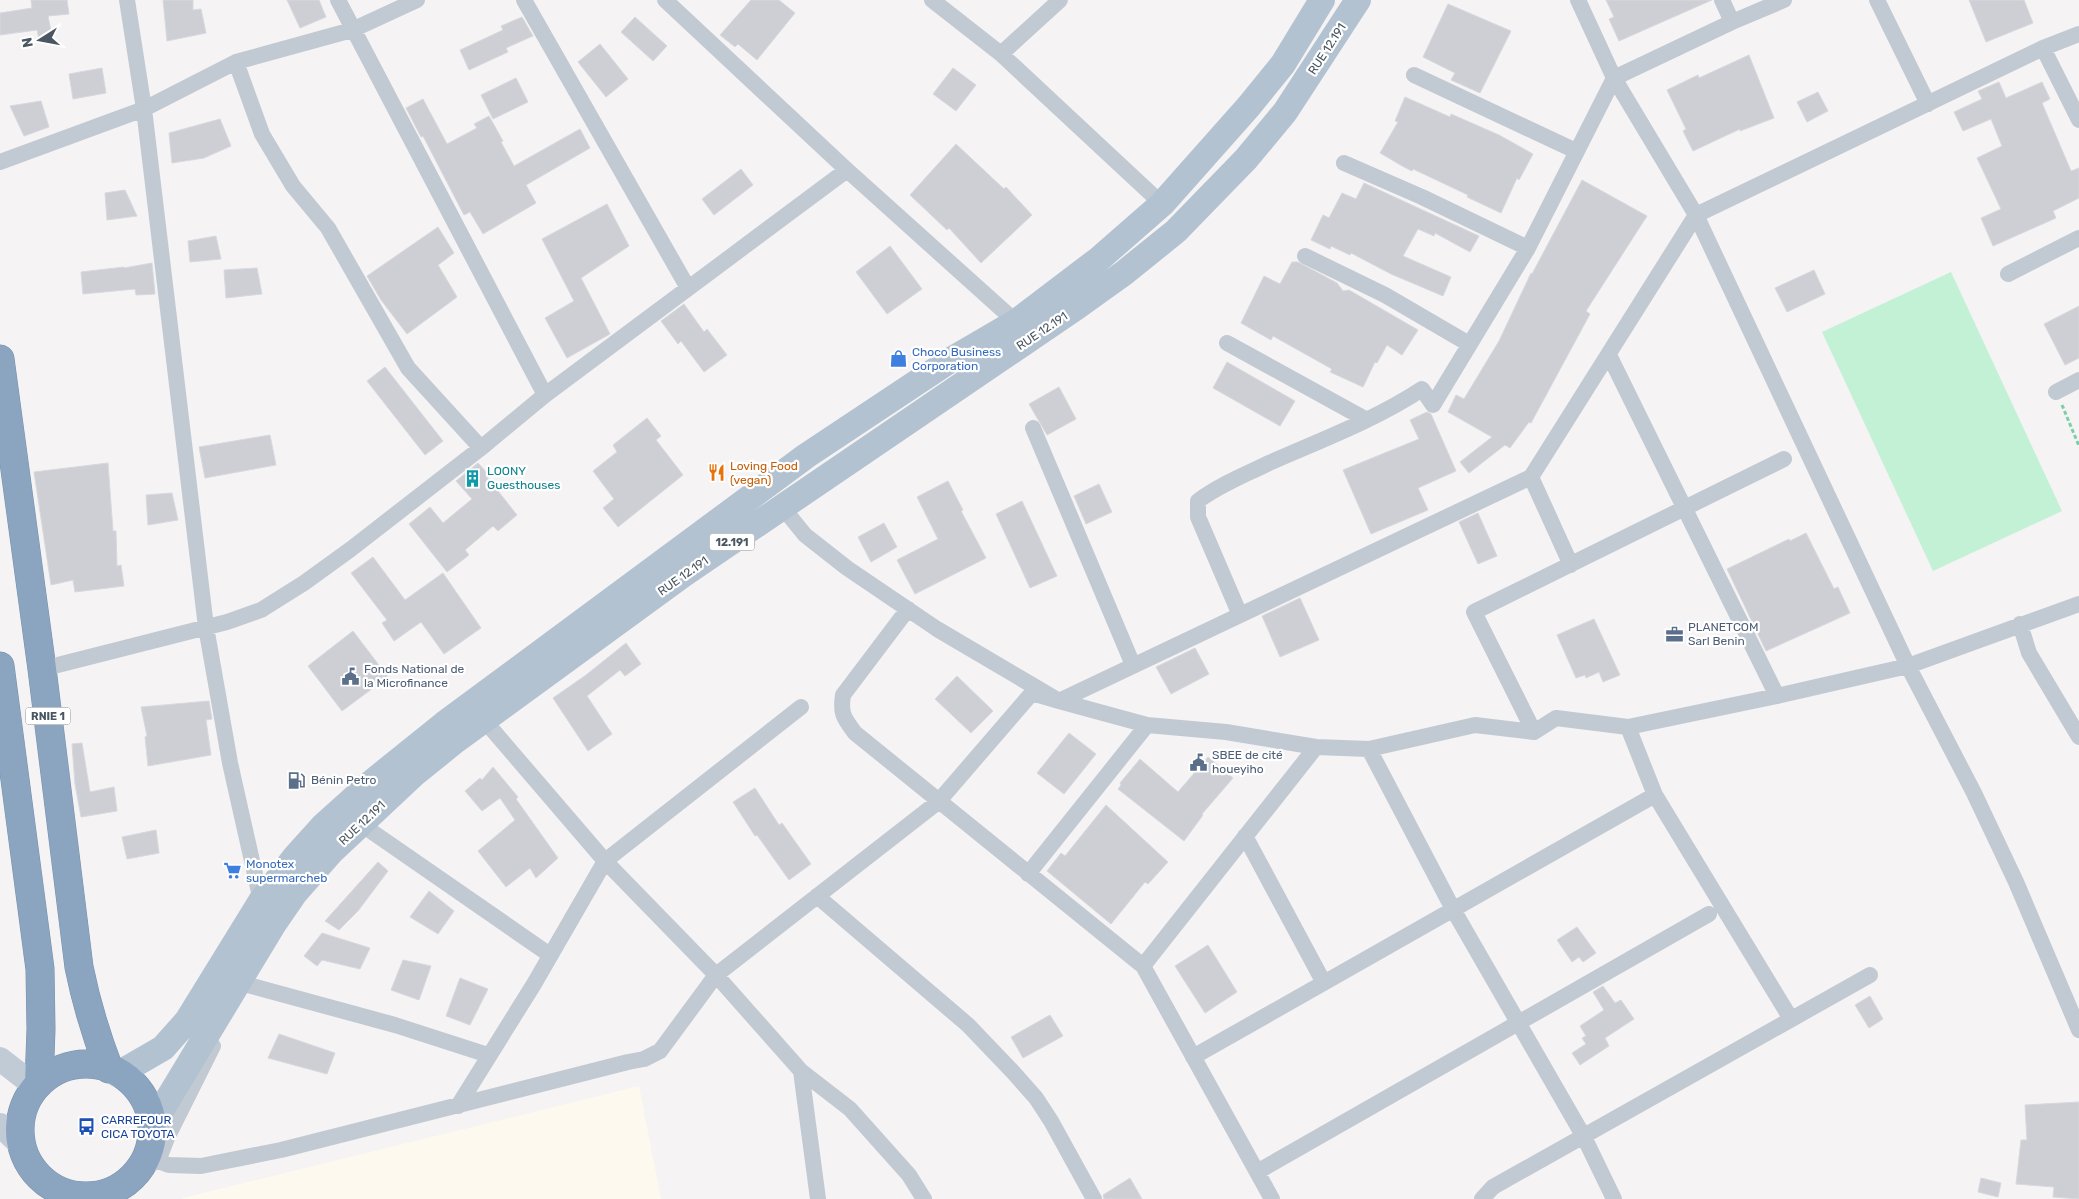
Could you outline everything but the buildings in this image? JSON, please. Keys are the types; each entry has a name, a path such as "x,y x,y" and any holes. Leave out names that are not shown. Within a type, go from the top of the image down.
{"highway":[{"name":"RNIE 1","path":"0,359 42,669 79,967 84,996 93,1027 114,1071"},
{"name":"RNIE 1","path":"0,666 40,969 41,1030 37,1085 23,1112 20,1133 22,1146 49,1199"},
{"name":"RNIE 1","path":"37,1085 54,1072 72,1065 91,1064 114,1071 130,1082 141,1096 148,1112 151,1127 149,1165 136,1199"},
{"name":"RNIE 1","path":"34,1171 56,1189 86,1196 102,1194 124,1185 149,1165"}],"main road":[{"name":"RUE 12.191","path":"114,1071 163,1048 175,1036 187,1021 261,901 295,857 323,826 372,782 444,724 806,456 950,361 1016,322 1099,260 1162,204 1248,106 1283,64 1322,0"},
{"name":"RUE 12.191","path":"151,1127 273,925 332,851 413,776 455,741 531,688 684,574 1078,306 1124,273 1176,230 1246,159 1285,112 1358,0"}],"street":[{"path":"127,0 144,109 206,627 230,763 261,901"},
{"path":"338,0 352,30 545,395"},
{"path":"0,162 144,109 236,62 352,30 417,0"},
{"path":"524,0 688,288"},
{"path":"665,0 847,170 1016,322"},
{"path":"932,0 1001,54 1162,204"},
{"path":"1001,54 1060,0"},
{"path":"1578,0 1614,78 1696,215 1908,666 1974,793 2016,882 2079,1030"},
{"path":"1722,0 1732,22"},
{"path":"1240,615 1198,517 1198,502 1211,492 1238,478 1395,407 1422,389 1433,405 1528,248 1614,78 1732,22 1784,0"},
{"path":"1877,0 1928,104"},
{"path":"1059,700 1531,477 1696,215 2043,48 2079,34"},
{"path":"2043,48 2079,120"},
{"path":"236,62 262,134 293,186 328,228 408,368 481,448"},
{"path":"1414,75 1576,151"},
{"path":"1344,163 1422,197 1528,248"},
{"path":"42,669 227,622 261,610 304,583 481,448 545,395 847,170"},
{"path":"2008,274 2079,238"},
{"path":"1305,256 1386,295 1470,344"},
{"path":"1227,343 1367,420"},
{"path":"1609,354 1777,696"},
{"path":"2056,392 2079,380"},
{"path":"1033,428 1134,665"},
{"path":"1534,732 1474,612 1784,459"},
{"path":"1531,477 1570,565"},
{"path":"783,508 805,535 847,568 937,629 1059,700"},
{"path":"149,1165 201,1166 281,1150 644,1059 660,1051 716,975 938,802 1032,693 1147,725 1226,732 1316,748 1369,749 1475,725 1534,732 1556,718 1628,727 1908,666 2079,604"},
{"path":"908,609 843,696 841,709 845,720 855,733 938,802 1143,966 1272,1199"},
{"path":"2020,624 2029,653 2079,737"},
{"path":"149,1165 167,1138 217,1038 273,942 302,903 338,860 368,829 490,728 531,688"},
{"path":"458,1106 488,1055 534,984 605,861 801,706"},
{"path":"1028,874 1147,725"},
{"path":"1628,727 1655,794 1791,1019"},
{"path":"490,728 605,861 716,975 801,1070 850,1109 909,1175 924,1199"},
{"path":"1143,966 1316,748"},
{"path":"1369,749 1454,911 1520,1022 1584,1137 1614,1199"},
{"path":"1194,1057 1454,911 1655,794"},
{"path":"368,829 550,955"},
{"path":"1245,836 1324,983"},
{"path":"817,896 968,1025 1013,1072 1036,1098 1051,1121 1094,1199"},
{"path":"1257,1172 1708,914"},
{"path":"1482,1199 1493,1187 1870,974"},
{"path":"248,985 395,1025 488,1055"},
{"path":"0,1060 37,1085"},
{"path":"801,1070 818,1199"},
{"path":"0,1126 22,1146"}],"path":[{"path":"2056,392 2079,446"}],"shaded area":[{"path":"639,1086 661,1199 183,1199 183,1198"}],"green space":[{"path":"1951,272 2062,511 1933,571 1822,332"}],"place":[{"name":"Choco Business Corporation","path":"898,359"},
{"name":"Loving Food (vegan)","path":"716,473"},
{"name":"LOONY Guesthouses","path":"473,478"},
{"name":"PLANETCOM Sarl Benin","path":"1674,634"},
{"name":"Fonds National de la Microfinance","path":"350,676"},
{"name":"SBEE de cité houeyiho","path":"1198,762"},
{"name":"Bénin Petro","path":"297,780"},
{"name":"Monotex supermarcheb","path":"232,871"},
{"name":"CARREFOUR CICA TOYOTA","path":"87,1127"}]}
